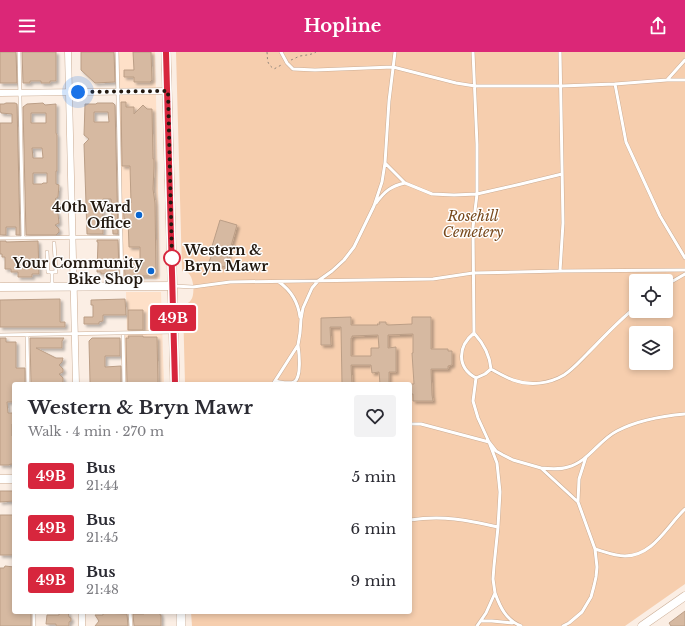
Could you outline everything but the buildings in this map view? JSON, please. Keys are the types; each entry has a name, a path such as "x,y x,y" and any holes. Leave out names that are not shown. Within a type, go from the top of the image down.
{"main road":[{"path":"166,52 175,382"},
{"path":"181,614 181,626"}],"street":[{"path":"68,52 76,382"},
{"path":"0,93 168,91"},
{"path":"0,287 173,286"},
{"path":"0,479 12,479"},
{"path":"642,626 685,596"},
{"path":"82,614 82,626"}],"lane":[{"path":"19,52 23,238"},
{"path":"117,52 122,286"},
{"path":"281,52 287,63 293,69 315,70 393,67 456,83 475,86 561,86 685,80"},
{"path":"274,382 294,382 297,379 299,358 298,345 301,319 303,308 309,294 318,281 344,260 354,247 374,206 382,182 385,163 389,101 395,52"},
{"path":"473,52 477,194 473,227 474,333 489,357 491,369"},
{"path":"560,52 563,223 560,271"},
{"path":"667,80 685,60"},
{"path":"614,84 626,142 660,216 685,258"},
{"path":"385,163 405,183 432,194 454,196 477,194 562,174"},
{"path":"374,206 388,189 405,183"},
{"path":"0,238 121,237"},
{"path":"52,272 56,272 54,243"},
{"path":"47,252 48,272 52,272"},
{"path":"173,286 193,287 230,282 432,279 473,273 685,270"},
{"path":"52,272 52,287"},
{"path":"673,281 685,274"},
{"path":"278,281 285,286 292,295 299,310 301,319"},
{"path":"491,369 524,383 534,384 554,380 564,375 575,366 629,313"},
{"path":"0,335 174,332"},
{"path":"123,333 124,382"},
{"path":"474,333 464,345 462,350 462,363 467,372 476,378"},
{"path":"27,334 28,382"},
{"path":"274,382 298,345"},
{"path":"476,378 485,374 491,369"},
{"path":"476,378 474,401 478,418 497,463 500,492 493,578 495,593 501,608 514,624"},
{"path":"412,424 421,424 489,442 496,451 513,460 541,468 560,469 569,467 586,457 604,439 616,431 633,424 652,419 685,414"},
{"path":"563,626 582,612 591,597 596,578 595,549 578,502 579,479 586,457"},
{"path":"541,468 578,502"},
{"path":"595,549 624,556 640,554 648,550 685,509"},
{"path":"412,520 434,517 447,518 498,527"},
{"path":"477,626 492,602 495,593"},
{"path":"34,614 34,626"},
{"path":"130,614 131,626"},
{"path":"481,620 521,626"}],"shaded area":[{"path":"118,52 155,52 160,279 123,279"},
{"path":"126,292 161,292 164,382 125,382 124,335 127,335"}],"green space":[{"name":"Rosehill Cemetery","path":"176,52 685,52 685,584 625,626 192,626 191,614 412,614 412,382 185,382 183,305 188,303 192,298 193,282 190,275 182,271"}],"bus line":[{"name":"49B","path":"166,52 175,382"}],"place":[{"name":"40th Ward Office","path":"139,215"},
{"name":"Western & Bryn Mawr","path":"172,258"},
{"name":"Your Community Bike Shop","path":"151,271"}],"route":[{"path":"78,92 168,91 172,258"}]}
